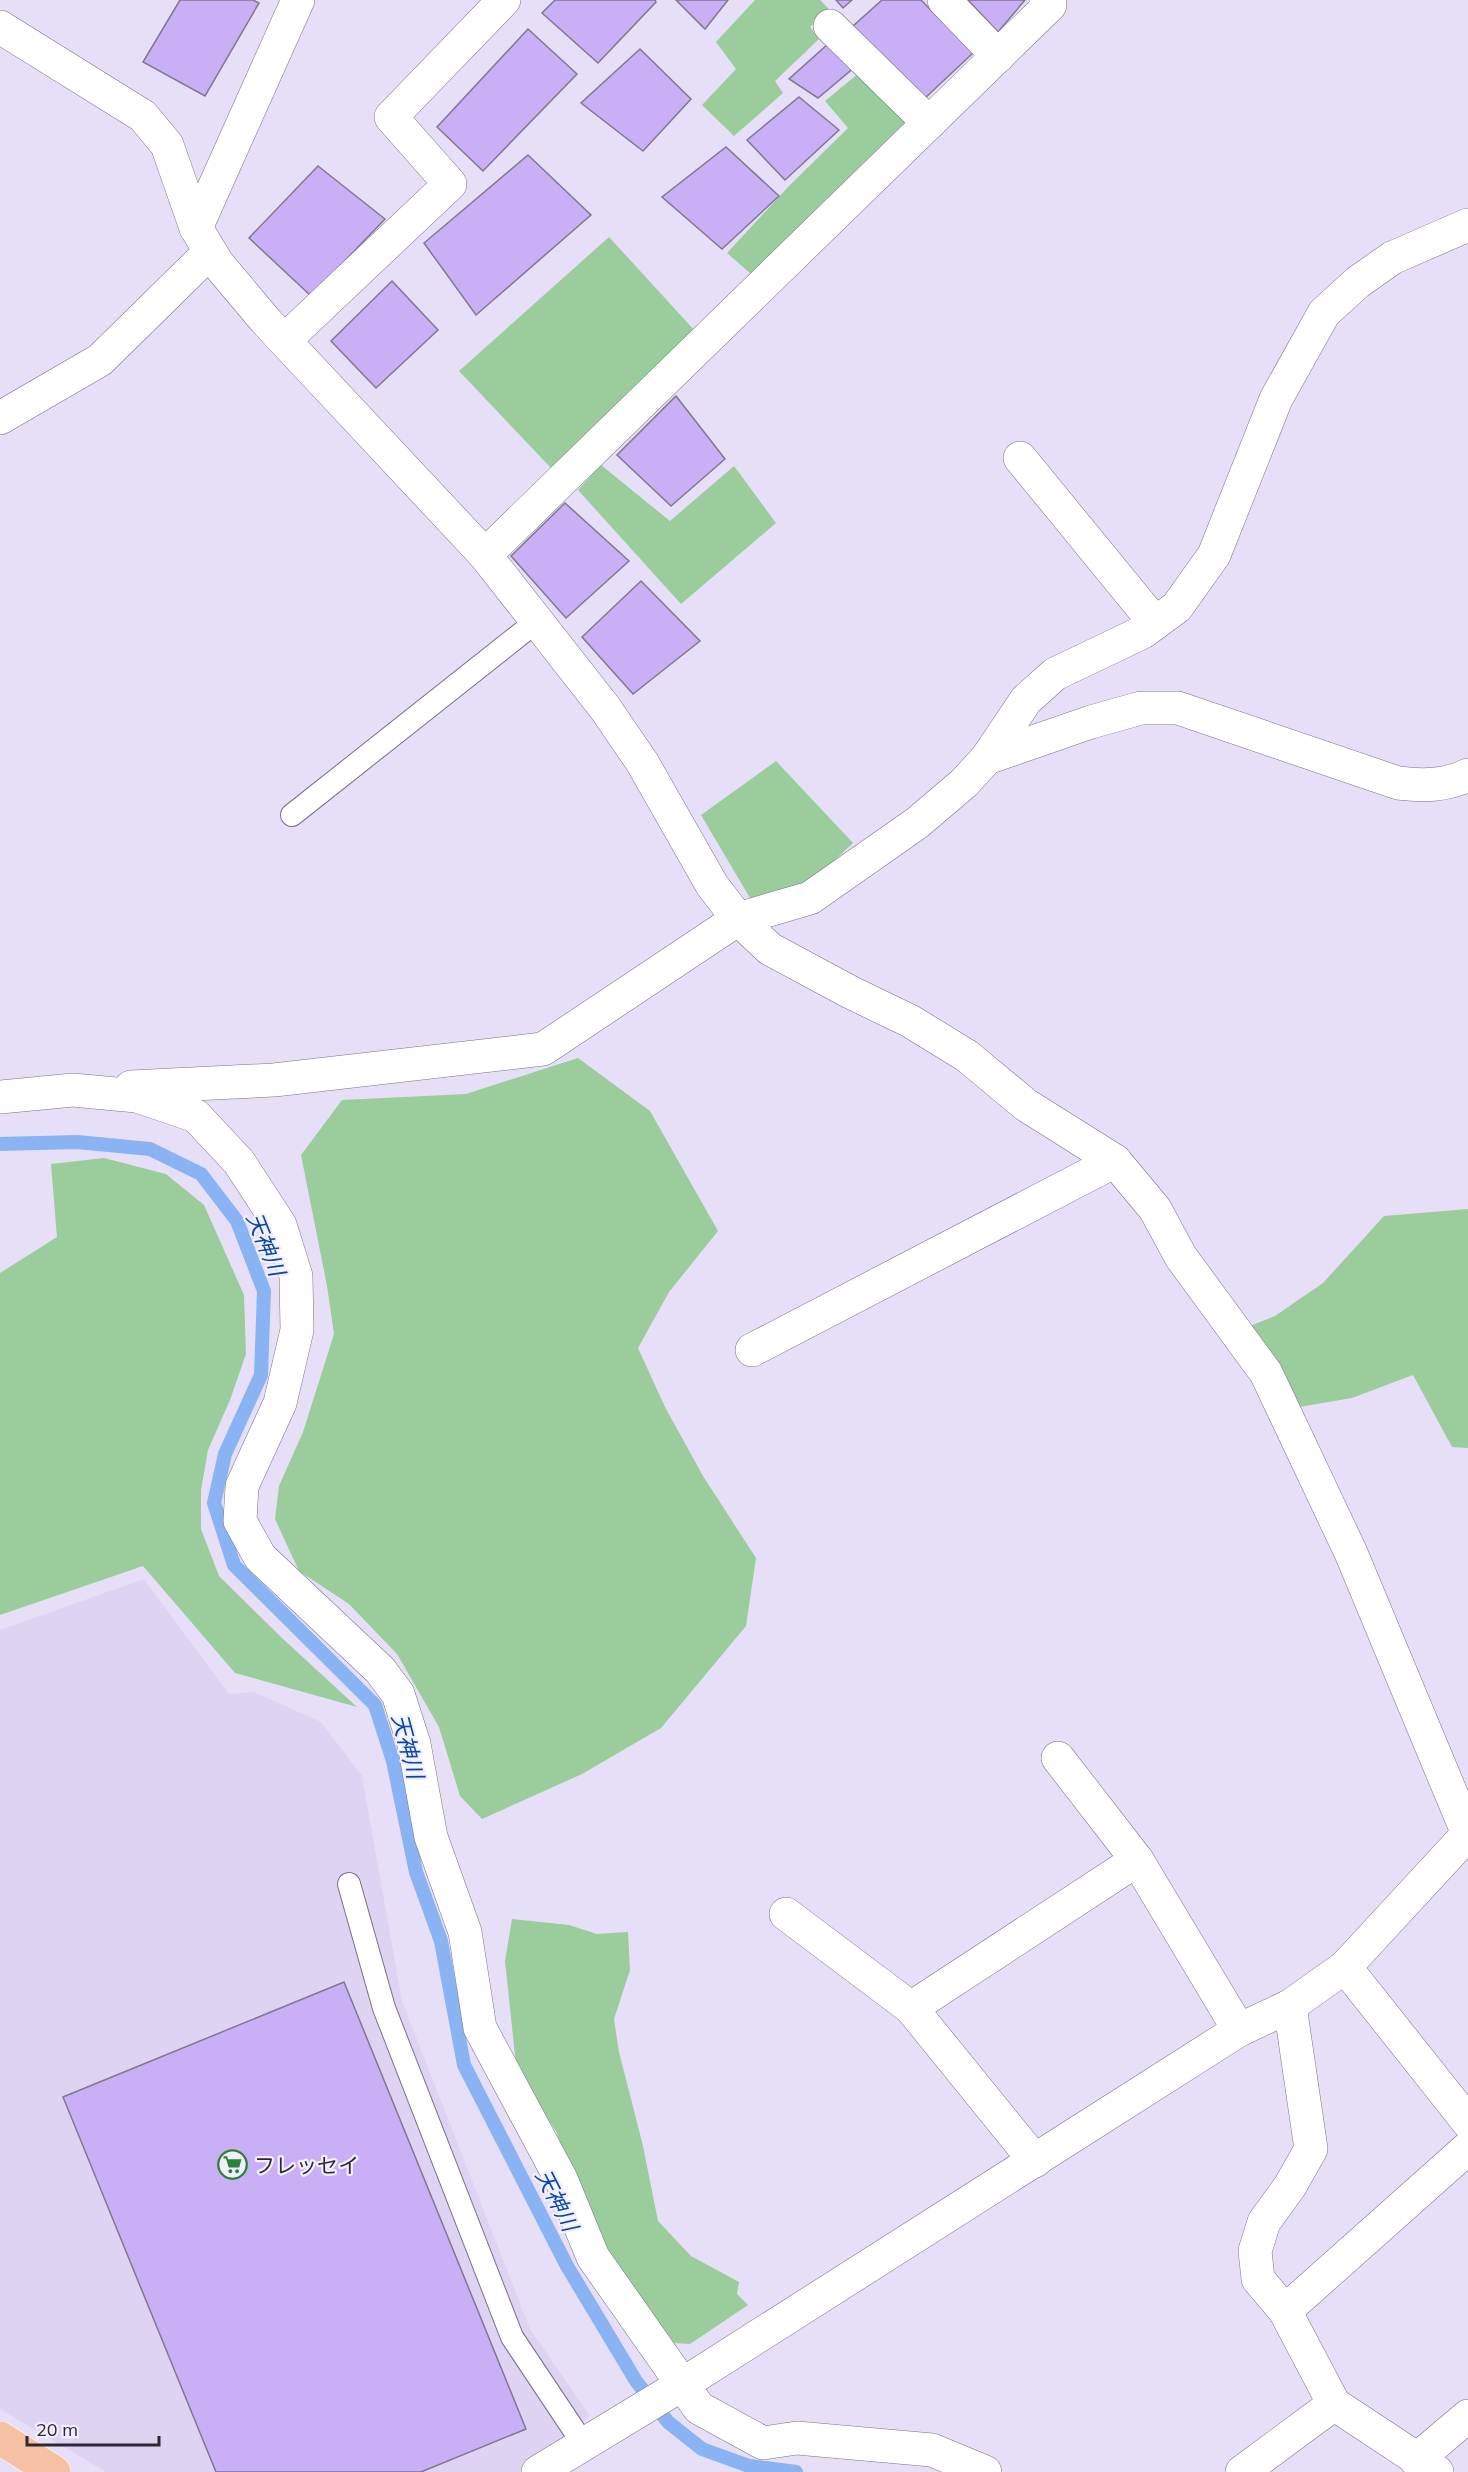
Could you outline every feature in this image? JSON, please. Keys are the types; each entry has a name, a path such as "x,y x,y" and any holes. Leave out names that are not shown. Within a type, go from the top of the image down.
{"main road":[{"path":"0,2438 54,2472"}],"street":[{"path":"0,418 100,360 203,240 297,0"},
{"path":"285,340 450,184 391,117 504,0"},
{"path":"944,0 998,56"},
{"path":"485,555 1050,5 1046,0"},
{"path":"830,26 929,123"},
{"path":"0,27 143,116 168,145 203,240 224,272 485,555 604,708 642,762 712,885 738,919 770,949 909,1020 967,1056 1026,1105 1115,1161 1155,1209 1181,1257 1266,1373 1351,1553 1468,1834 1345,1967 1290,2006 1239,2030 678,2387 538,2472"},
{"path":"0,1096 274,1080 543,1049 738,919 810,898 917,823 964,783 987,758 1026,700 1055,674 1143,632 1177,607 1214,555 1276,399 1324,314 1358,282 1392,258 1468,225"},
{"path":"1020,458 1155,623"},
{"path":"987,758 1091,722 1141,708 1178,708 1398,783 1434,785 1452,783 1468,775"},
{"path":"73,1090 137,1096 196,1116 239,1162 280,1225 296,1276 297,1330 280,1402 242,1486 240,1521 260,1557 380,1670 398,1694 414,1744 431,1836 465,1932 480,2028 561,2179 593,2257 678,2387 699,2408 763,2443 797,2438 932,2450 985,2472"},
{"path":"752,1350 1115,1161"},
{"path":"1058,1758 1137,1860 1239,2030"},
{"path":"912,2008 1137,1860"},
{"path":"786,1914 912,2008 1035,2161"},
{"path":"1345,1967 1468,2122"},
{"path":"1290,2006 1311,2149 1290,2187 1264,2222 1256,2252 1258,2279 1285,2311 1334,2404 1426,2466 1468,2416"},
{"path":"1285,2311 1468,2148"},
{"path":"1242,2472 1334,2404"}],"lane":[{"path":"292,815 537,621"},
{"path":"349,1884 384,2008 512,2337 584,2445"}],"shaded area":[{"name":"フレッセイ","path":"144,1579 229,1694 254,1692 321,1722 362,1776 402,2001 530,2329 590,2416 534,2463 518,2472 106,2472 0,2409 0,1630"}],"green space":[{"path":"755,0 820,0 830,10 810,27 819,39 775,81 783,93 734,136 702,105 736,69 716,42"},
{"path":"860,72 918,124 758,280 727,253 790,185 848,128 825,101"},
{"path":"609,237 696,332 551,468 459,371"},
{"path":"601,465 670,521 734,466 776,523 681,604 578,490"},
{"path":"776,761 853,843 809,884 750,898 701,815"},
{"path":"578,1058 650,1111 718,1231 669,1292 638,1348 665,1407 703,1476 756,1558 746,1626 661,1728 582,1774 482,1819 460,1796 439,1727 397,1654 349,1604 299,1571 275,1519 279,1486 303,1432 334,1334 327,1286 301,1155 342,1100 466,1094"},
{"path":"104,1158 166,1174 204,1205 244,1295 246,1354 230,1400 208,1450 201,1490 201,1529 219,1576 357,1707 235,1673 143,1566 0,1615 0,1273 57,1237 51,1164"},
{"path":"1468,1209 1468,1448 1452,1447 1413,1375 1352,1398 1270,1412 1235,1332 1275,1316 1323,1283 1384,1216"},
{"path":"512,1919 569,1925 597,1934 628,1932 630,1970 614,2019 619,2052 643,2146 658,2221 691,2256 739,2282 737,2294 748,2305 690,2344 674,2343 604,2249 576,2193 556,2131 517,2074 505,1961"}],"building":[{"path":"180,0 253,0 259,3 205,96 143,62"},
{"path":"555,0 655,0 656,2 598,63 542,13"},
{"path":"676,0 728,0 705,29"},
{"path":"836,0 852,0 843,8"},
{"path":"882,0 921,0 973,53 924,99 853,26"},
{"path":"968,0 1025,0 998,32"},
{"path":"528,29 577,74 483,171 437,127"},
{"path":"828,44 856,66 818,98 789,79"},
{"path":"640,49 691,99 643,151 581,103"},
{"path":"799,97 839,130 785,180 747,140"},
{"path":"726,147 779,196 722,249 662,197"},
{"path":"528,155 591,215 476,315 424,243"},
{"path":"318,166 385,219 311,296 249,238"},
{"path":"392,281 438,330 376,388 331,341"},
{"path":"676,396 725,459 671,506 617,455"},
{"path":"565,503 629,561 566,618 511,556"},
{"path":"641,581 700,641 633,694 582,637"},
{"path":"344,1982 526,2429 421,2472 216,2472 63,2097"}],"waterway":[{"name":"天神川","path":"0,1144 77,1142 150,1149 201,1174 237,1221 264,1291 261,1375 225,1454 214,1503 234,1565 375,1705 393,1761 416,1872 441,1941 464,2065 567,2266 636,2381 668,2422 702,2449 749,2466 796,2472"}],"place":[{"name":"フレッセイ","path":"233,2165"}]}
